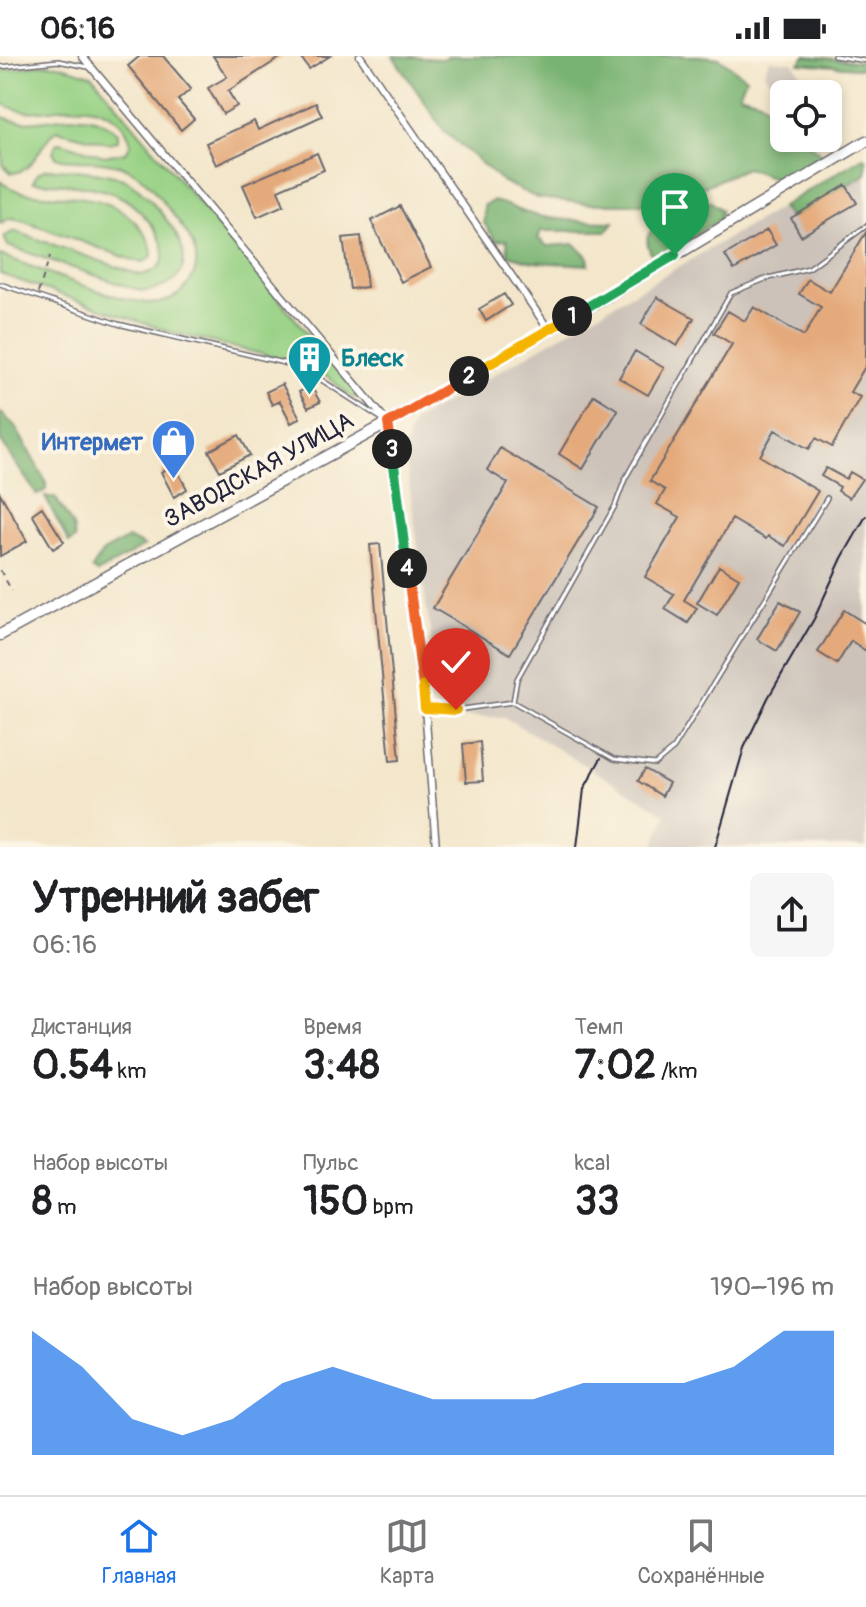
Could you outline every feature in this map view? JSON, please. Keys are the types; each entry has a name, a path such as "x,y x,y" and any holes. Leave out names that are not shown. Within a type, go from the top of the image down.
{"main road":[{"name":"ЗАВОДСКАЯ УЛИЦА","path":"0,635 388,423 865,143"}],"street":[{"path":"82,56 388,423 425,708 436,847"},
{"path":"360,56 549,330"}],"lane":[{"path":"834,56 866,61"},
{"path":"0,67 58,61 92,68"},
{"path":"513,702 517,679 615,506 625,479 731,293 765,279 809,268 866,226"},
{"path":"0,284 118,324 284,363 320,379 388,423"},
{"path":"425,708 456,710 513,702 614,759 655,764 674,748 827,498"}],"path":[{"path":"37,296 50,256"},
{"path":"0,570 12,591"}],"shaded area":[{"path":"769,60 793,62 805,80 770,81 764,73"},
{"path":"866,174 866,847 654,847 666,814 504,717 455,717 460,691 435,666 404,449 413,422 781,207 791,218"}],"green space":[{"path":"393,56 442,59 450,56 699,56 719,58 746,78 739,94 760,100 770,109 770,152 818,152 825,158 785,182 746,168 694,191 640,204 592,204 537,198 503,182 445,132"},
{"path":"805,56 866,62 866,69 799,63"},
{"path":"44,64 92,75 357,393 357,398 352,398 327,376 286,360 170,332 0,274 0,255 126,299 158,303 182,291 193,277 196,266 196,255 186,233 139,175 108,163 62,159 53,152 56,144 61,142 104,156 126,152 131,144 129,136 115,118 93,108 35,112 11,108 0,102 0,71"},
{"path":"0,116 30,122 90,118 118,133 118,141 108,143 57,130 26,168 11,173 3,165"},
{"path":"866,158 866,174 791,218 781,207"},
{"path":"46,169 101,173 123,179 137,188 166,220 181,245 183,264 175,279 160,288 141,291 8,246 4,237 14,231 140,275 155,270 163,261 164,250 159,237 141,212 130,203 98,189 33,182 37,174"},
{"path":"0,181 13,189 29,193 84,198 120,210 145,234 152,256 144,262 135,261 22,220 11,218 0,223"},
{"path":"493,201 544,217 614,222 607,231 541,231 538,238 547,246 575,244 588,257 589,265 533,262 508,255 507,240 496,241 484,223 484,205"},
{"path":"710,201 721,210 720,219 654,262 647,242 651,231 675,215"},
{"path":"0,412 15,426 46,482 46,490 37,495 0,440"},
{"path":"45,497 55,497 73,526 75,539 69,543"},
{"path":"128,538 144,546 97,573 92,569 102,553"}],"building":[{"path":"140,56 163,56 191,89 178,100 194,119 181,130 128,66"},
{"path":"213,56 283,56 228,91 237,106 223,114 208,88 227,77"},
{"path":"300,56 330,56 309,69"},
{"path":"316,103 322,116 216,165 206,143 254,121 258,130"},
{"path":"317,153 324,170 278,190 284,205 257,217 243,185"},
{"path":"846,185 857,203 801,236 791,218"},
{"path":"400,206 431,267 401,282 371,221"},
{"path":"767,230 776,245 734,270 725,255"},
{"path":"866,232 866,365 850,392 860,397 832,447 816,438 809,449 775,430 760,456 818,491 785,546 732,519 684,600 697,608 688,623 665,609 674,594 645,577 680,517 657,504 665,490 650,481 732,344 714,333 728,311 745,321 754,307 804,336 821,307 799,294 808,279 830,292"},
{"path":"361,236 367,287 350,289 343,238"},
{"path":"504,294 511,305 486,321 479,309"},
{"path":"657,297 694,318 677,346 641,324"},
{"path":"635,351 664,368 648,395 619,378"},
{"path":"282,384 300,418 291,423 280,401 272,405 266,392"},
{"name":"Блеск","path":"311,386 320,402 308,408 299,392"},
{"path":"594,395 618,410 583,469 559,454"},
{"path":"239,435 250,455 220,471 209,451"},
{"path":"500,448 599,507 510,654 433,608 508,483 487,470"},
{"name":"Интермет","path":"174,465 187,489 174,497 161,472"},
{"path":"826,468 846,479 850,472 862,479 849,498 838,491 840,487 821,476"},
{"path":"0,493 27,541 0,556"},
{"path":"42,507 64,542 53,549 32,514"},
{"path":"380,544 400,760 390,761 370,545"},
{"path":"719,566 739,578 717,615 697,603"},
{"path":"780,601 800,612 777,651 757,639"},
{"path":"844,610 866,624 866,651 851,641 837,664 818,652"},
{"path":"480,742 483,781 466,782 463,744"},
{"path":"645,769 669,783 662,796 638,781"}],"railway":[{"path":"715,847 744,748 866,516"},
{"path":"577,847 584,789 601,758"}],"place":[{"name":"Блеск","path":"310,397"},
{"name":"Интермет","path":"174,481"}],"route":[{"path":"456,710 425,708 388,423 675,255"}]}
